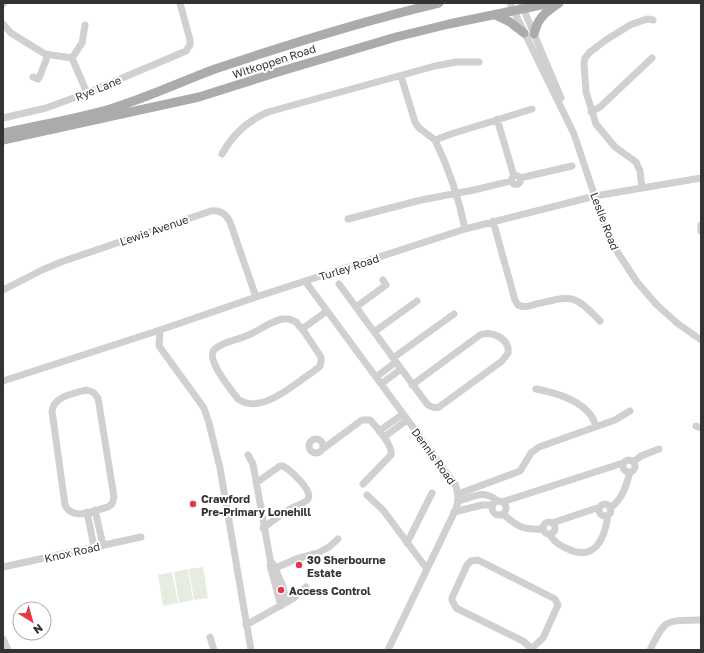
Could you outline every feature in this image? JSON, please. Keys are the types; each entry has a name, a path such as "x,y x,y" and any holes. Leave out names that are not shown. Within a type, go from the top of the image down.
{"main road":[{"name":"Witkoppen Road","path":"3,133 112,108 213,70 269,51 351,26 439,3"},
{"name":"Witkoppen Road","path":"3,140 199,97 389,39 449,24 495,15 511,6 551,3"},
{"path":"495,15 510,22 529,34 544,14 559,3"}],"street":[{"name":"Rye Lane","path":"3,118 46,108 88,93 183,53 189,48 190,40 183,4"},
{"name":"Leslie Road","path":"522,5 529,34"},
{"name":"Leslie Road","path":"511,6 529,34 560,95 567,119 576,140 610,239 637,282 656,304 670,318 701,340"},
{"path":"642,188 639,166 632,158 619,150 596,124 586,92 584,68 585,58 590,52 615,34 639,21 648,19 653,20"},
{"path":"3,24 11,33 48,55 72,58"},
{"path":"72,58 82,43 85,25"},
{"path":"33,77 38,79 40,78 48,55"},
{"path":"72,58 88,93"},
{"path":"592,112 600,107 652,58"},
{"path":"222,154 228,142 237,132 256,117 268,112 444,64 456,62 479,62"},
{"path":"401,76 412,115 417,125 436,140 447,165 465,229"},
{"path":"436,140 497,119 532,109"},
{"path":"497,119 515,178"},
{"path":"348,218 421,200 474,190 515,178 572,166"},
{"name":"Turley Road","path":"3,381 465,229 595,196 701,178"},
{"name":"Lewis Avenue","path":"3,290 61,262 211,211 217,211 227,216 230,222 256,297"},
{"path":"493,221 515,300 518,305 527,307 569,298 582,304 600,321"},
{"path":"701,225 701,231"},
{"path":"356,307 386,285 382,280"},
{"name":"Dennis Road","path":"305,281 455,484 458,497"},
{"path":"339,284 412,385 432,408 437,408 502,361 508,353 508,345 502,339 492,334 485,333 480,335 412,385"},
{"path":"374,332 417,301"},
{"path":"304,331 329,313"},
{"path":"376,377 394,360 454,314"},
{"path":"275,320 293,320 304,331 321,357 321,361 317,369 273,399 251,403 246,403 238,399 220,374 213,360 213,350 222,345 255,333 275,320"},
{"path":"160,330 159,346 204,408 210,423 220,468 251,650"},
{"path":"381,384 401,369"},
{"path":"536,389 567,399 585,409 591,415 596,426"},
{"path":"86,390 93,392 98,398 114,497 110,506 95,510 75,514 68,510 65,505 52,411 53,405 58,399 86,390"},
{"path":"458,497 520,471 531,453 539,447 615,420 630,411"},
{"path":"381,434 405,417"},
{"path":"324,448 362,420 370,420 392,449 392,455 363,484"},
{"path":"633,462 640,456 659,448"},
{"path":"248,455 253,464 263,528 272,567 284,604"},
{"path":"454,512 498,503 624,463 628,460 633,462"},
{"path":"609,511 607,526 598,544 594,549 586,552 576,553 556,543 546,531 544,525 600,507 599,511 604,516 609,511 616,504 624,492 630,472 634,468 633,462"},
{"path":"624,463 623,467 625,470 630,472"},
{"path":"256,483 280,466 283,466 304,485 308,494 308,499 263,528"},
{"path":"407,543 432,493"},
{"path":"458,497 485,494 491,495 498,503 506,508 503,514"},
{"path":"367,495 383,510 427,569"},
{"path":"475,496 476,507"},
{"path":"388,650 454,512 458,497"},
{"path":"498,503 492,510 494,514 503,514 528,530 546,531"},
{"path":"95,510 103,545"},
{"path":"87,512 94,547"},
{"name":"Knox Road","path":"3,567 141,536"},
{"path":"272,567 318,553 329,547 338,539"},
{"path":"478,560 555,600 558,605 542,638 530,649 523,641 456,608 452,598 467,565 471,561 478,560"},
{"path":"246,625 284,604 298,595 306,587"},
{"path":"650,650 661,629 667,624 674,621 701,620"},
{"path":"210,637 214,650"},
{"path":"3,639 8,650"}],"shaded area":[{"path":"203,567 208,598 194,600 189,569"},
{"path":"188,569 193,600 179,603 174,572"},
{"path":"172,572 178,603 163,606 158,575"}],"place":[{"name":"Crawford Pre-Primary Lonehill","path":"193,504"},
{"name":"30 Sherbourne Estate","path":"299,565"},
{"name":"Access Control","path":"281,590"}]}
